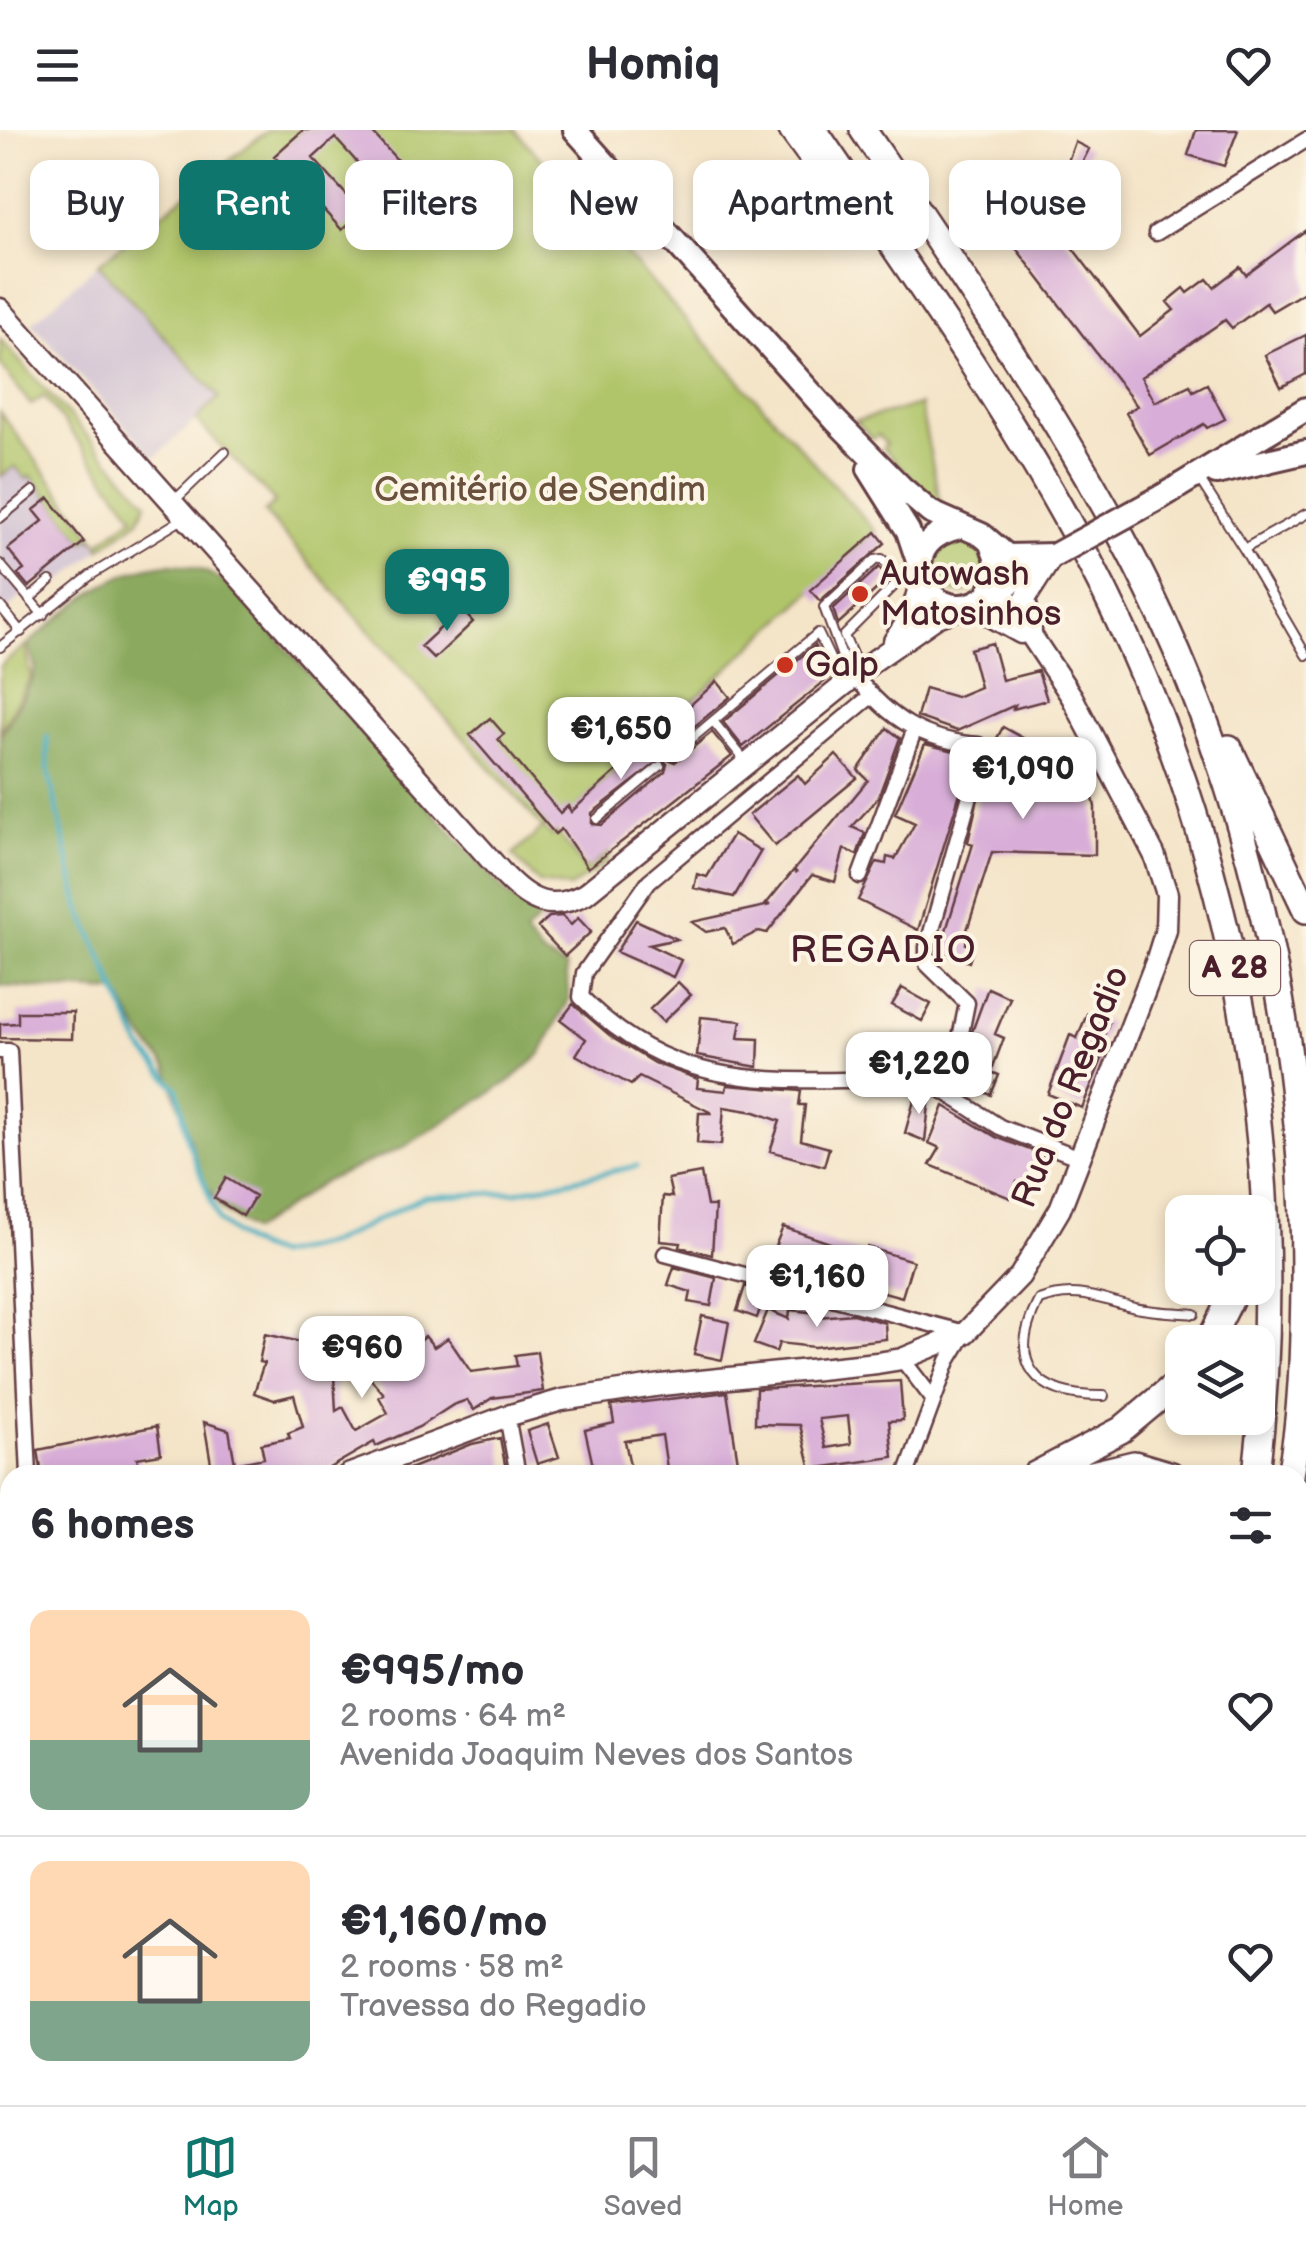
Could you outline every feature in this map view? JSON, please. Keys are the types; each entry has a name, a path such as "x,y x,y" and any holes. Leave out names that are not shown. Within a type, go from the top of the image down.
{"highway":[{"path":"792,130 980,382"},
{"name":"A 28","path":"814,130 980,382 1091,564 1174,754 1232,954 1250,1057 1262,1169 1266,1356 1257,1465"},
{"name":"A 28","path":"864,130 1028,380 1103,504 1170,636 1202,714 1261,906 1298,1120 1304,1307 1291,1465"},
{"path":"1202,714 1228,745 1306,910"},
{"path":"1247,1195 1247,1180 1262,1169"},
{"path":"1054,1465 1121,1430 1165,1392"}],"main road":[{"path":"575,130 836,422 917,502 1015,558 1054,556"},
{"path":"836,422 896,509 920,572 942,604 983,596 1198,477 1306,409"},
{"path":"1198,477 1306,452"},
{"path":"920,572 928,542 937,534 960,527"},
{"path":"983,596 996,554 991,544"}],"street":[{"path":"1156,233 1306,140"},
{"path":"0,309 505,876 534,902 561,904 585,894 857,675 937,617 983,596"},
{"name":"Rua do Regadio","path":"1039,651 1025,599 1029,587 1054,556"},
{"path":"857,675 905,627 920,572"},
{"name":"Rua do Regadio","path":"983,596 1039,651"},
{"name":"Rua do Regadio","path":"375,1465 562,1400 661,1384 902,1359 965,1333 1000,1301 1040,1247 1080,1158 1156,962 1166,930 1167,894 1154,854 1095,737 1039,651 983,596"},
{"path":"857,675 872,696 914,731 979,745 973,786 927,948 927,964 967,1004 960,1038 939,1088"},
{"path":"872,696 649,881 584,973 579,989 594,1010 636,1044 684,1067 727,1077 918,1079 939,1088 1000,1128 1080,1158"},
{"path":"860,876 914,731"},
{"path":"4,1051 27,1465"},
{"path":"665,1254 965,1333 932,1398 909,1465"},
{"path":"902,1359 932,1398"},
{"path":"507,1416 516,1465"}],"lane":[{"path":"0,647 179,510 225,452"},
{"path":"1198,477 1306,655"},
{"path":"0,518 33,490"},
{"path":"1244,550 1306,514"},
{"path":"879,559 886,560 895,573 892,591 853,625 845,641 857,675 824,615 879,559"},
{"path":"0,564 43,615"},
{"path":"29,598 50,582"},
{"path":"884,582 892,591"},
{"path":"875,590 883,599"},
{"path":"866,598 874,607"},
{"path":"0,606 21,632"},
{"path":"854,609 862,618"},
{"path":"846,616 853,625"},
{"path":"672,756 818,633 857,675"},
{"path":"713,721 747,763"},
{"path":"597,819 660,766"},
{"path":"1104,1396 1062,1391 1045,1384 1030,1368 1022,1348 1026,1326 1039,1300 1061,1292 1090,1293 1133,1308 1194,1314"}],"shaded area":[{"path":"98,264 220,398 154,458 32,323"},
{"path":"0,420 100,549 52,589 42,578 0,616"}],"green space":[{"name":"Cemitério de Sendim","path":"268,130 515,130 542,160 533,160 533,250 623,250 876,532 577,807 610,854 606,863 570,888 539,883 513,855 543,828 264,512 275,502 196,420 219,397 98,264 116,250 159,250 159,216 179,200 179,250 325,250 325,160 230,160","holes":["568,807 603,858 585,869 557,832 552,836 544,828"]},
{"path":"0,339 147,502 139,520 100,549 99,543 134,516 44,396 31,405 0,364"},
{"path":"920,405 942,510 883,448 886,444 878,435 873,439 855,421"},
{"path":"0,412 98,543 91,537 84,542 31,476 26,479 15,466 0,477"},
{"path":"960,543 978,550 985,568 978,586 960,593 942,586 935,568 942,550"},
{"path":"172,564 206,572 235,591 509,896 541,917 525,934 543,955 566,967 569,999 540,1055 510,1081 402,1148 325,1181 252,1231 223,1210 203,1181 167,1067 141,1035 118,992 0,986 0,737 33,679 35,666 28,644 77,603 112,581 131,572"},
{"path":"26,645 31,677 0,732 0,666"}],"building":[{"path":"303,130 370,130 397,160 355,160 335,138 315,160 278,160 274,156"},
{"path":"1196,130 1238,130 1224,166 1188,155"},
{"path":"1075,142 1089,149 1084,160 1068,160"},
{"path":"325,171 345,193 342,230 325,212"},
{"path":"1306,230 1306,291 1272,311 1266,303 1232,328 1225,320 1141,377 1155,402 1190,385 1193,391 1207,384 1225,419 1207,428 1204,424 1150,455 1126,413 1137,406 1017,250 1074,250 1140,336 1174,310 1167,302 1184,288 1188,293 1207,279 1214,287 1240,267 1246,275"},
{"path":"1306,335 1306,374 1281,387 1265,355"},
{"path":"49,498 84,542 29,587 18,574 24,570 8,549 43,521 34,510"},
{"path":"876,532 885,543 820,601 810,590"},
{"name":"Autowash Matosinhos","path":"879,567 888,579 838,624 833,609"},
{"path":"461,609 473,622 434,659 421,646"},
{"path":"992,643 1002,680 1038,671 1047,700 1013,709 1015,705 957,731 917,717 925,688 956,697 980,687 970,649"},
{"path":"815,645 830,677 743,747 723,722"},
{"path":"717,681 730,697 666,750 664,758 675,762 712,732 732,756 588,868 561,829 555,834 470,735 490,718 504,734 498,739 560,813 568,806 571,812","holes":["662,759 667,764 665,772 602,825 592,824 592,813"]},
{"path":"1003,727 1023,738 1009,788 1046,794 1037,752 1081,743 1095,807 1095,855 992,852 967,930 966,944 974,946 969,962 939,953 973,844 968,842 988,755"},
{"path":"887,728 900,738 878,798 852,827 865,833 857,855 844,849 835,882 812,875 767,933 759,931 733,944 725,928 706,932 692,922 770,905 766,904 793,871 797,873 794,870 868,780 858,770"},
{"path":"925,744 967,754 963,783 918,930 858,900 877,862 886,864 887,857 895,859 915,823 895,814"},
{"path":"836,755 857,778 775,846 749,815 798,775 805,784"},
{"path":"733,834 761,851 734,897 694,888 697,874 707,877"},
{"path":"562,916 571,925 578,918 591,932 565,956 538,927 549,917"},
{"path":"636,920 677,939 649,945 681,960 673,977 616,952"},
{"path":"678,982 691,995 663,1022 650,1009"},
{"path":"902,988 931,1004 922,1021 892,1005"},
{"path":"988,988 1010,998 995,1034 1004,1038 991,1072 999,1075 991,1095 954,1081"},
{"path":"573,1004 614,1039 654,1063 698,1079 697,1088 726,1091 727,1085 801,1091 799,1105 805,1105 801,1140 829,1148 824,1166 770,1151 780,1121 755,1112 724,1107 721,1145 697,1143 699,1113 712,1113 639,1077 631,1085 576,1055 586,1039 561,1020"},
{"path":"18,1012 73,1012 72,1039 0,1038 0,1024 18,1023"},
{"path":"1087,1014 1109,1023 1095,1057 1102,1059 1082,1108 1048,1094 1070,1035 1077,1038"},
{"path":"701,1017 741,1021 738,1038 759,1039 758,1067 697,1056"},
{"path":"906,1037 936,1041 933,1066 903,1062"},
{"path":"917,1090 930,1096 925,1141 905,1133"},
{"path":"944,1106 996,1137 1043,1155 1027,1187 1017,1182 1010,1198 930,1165 940,1148 929,1143"},
{"path":"701,1173 707,1206 715,1206 712,1255 680,1247 681,1243 660,1241 663,1196 672,1197 668,1179"},
{"path":"226,1178 255,1196 243,1216 214,1198"},
{"path":"783,1227 865,1255 867,1247 913,1261 902,1297 769,1261"},
{"path":"674,1267 716,1278 711,1306 689,1302 691,1292 668,1285"},
{"path":"745,1286 766,1291 757,1318 737,1311"},
{"path":"768,1310 789,1319 790,1310 818,1313 817,1317 853,1314 885,1323 886,1339 814,1347 779,1343 776,1352 754,1344"},
{"path":"702,1316 729,1322 722,1360 694,1354"},
{"path":"358,1322 361,1367 339,1341 338,1324"},
{"path":"265,1334 345,1352 346,1376 334,1376 336,1411 343,1407 356,1431 388,1413 379,1397 384,1394 362,1369 380,1354 395,1362 425,1336 434,1347 448,1338 471,1372 517,1366 515,1355 537,1352 543,1391 492,1398 474,1410 467,1400 419,1427 376,1446 374,1442 334,1465 211,1465 204,1422 229,1430 235,1464 264,1458 261,1444 290,1438 288,1433 303,1427 294,1395 274,1400 254,1393 264,1363 259,1362"},
{"path":"900,1381 903,1420 889,1421 893,1457 810,1465 800,1425 755,1424 756,1389","holes":["848,1416 851,1444 826,1448 819,1419"]},
{"path":"727,1392 738,1465 666,1465 662,1435 625,1441 630,1465 593,1465 585,1430 614,1423 611,1406"},
{"path":"548,1424 559,1457 537,1464 527,1431"},
{"path":"157,1426 161,1454 137,1458 139,1465 40,1465 38,1450"},
{"path":"500,1438 505,1465 419,1465 472,1444"}],"waterway":[{"path":"47,737 48,769 79,906 141,1047 178,1090 187,1139 219,1221 246,1243 276,1255 331,1243 423,1197 516,1192 637,1166"}],"place":[{"name":"Autowash Matosinhos","path":"860,594"},
{"name":"Galp","path":"785,665"}],"district":[{"name":"REGADIO","path":"884,950"}]}
